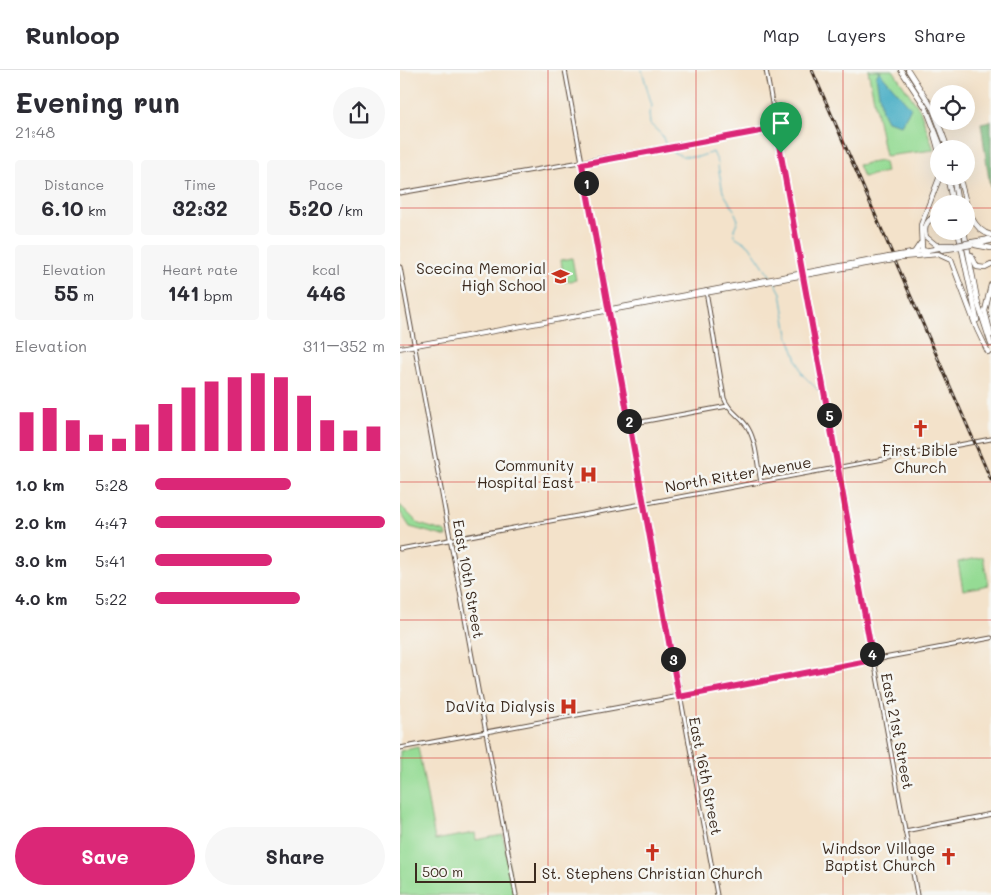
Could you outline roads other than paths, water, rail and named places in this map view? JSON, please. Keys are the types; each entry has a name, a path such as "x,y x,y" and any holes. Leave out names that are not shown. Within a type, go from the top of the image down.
{"highway":[{"path":"901,70 919,96 938,140"},
{"path":"908,70 926,96 946,140"},
{"path":"914,252 918,249 921,223 936,185"},
{"path":"961,185 974,223 990,239"},
{"path":"930,221 928,222 926,236 935,245 955,246"},
{"path":"959,240 975,316 988,352"},
{"path":"966,240 978,304 991,344"},
{"path":"967,240 975,264 982,268 991,265"},
{"path":"920,243 924,252"},
{"path":"973,244 991,248"},
{"path":"900,257 939,254 951,260 977,329 991,358"},
{"path":"991,285 985,313 991,335"}],"main road":[{"name":"East 16th Street","path":"565,70 716,895"},
{"name":"East 21st Street","path":"766,70 917,895"},
{"path":"400,193 546,166 582,164 776,128"},
{"path":"400,348 973,244 990,239"},
{"path":"900,257 914,252 924,252"},
{"name":"East 10th Street","path":"400,267 516,895"},
{"path":"706,292 724,396 728,406 744,423 751,434 761,482"},
{"path":"630,424 728,406"},
{"name":"North Ritter Avenue","path":"400,549 450,538 991,439"},
{"path":"400,748 991,638"},
{"path":"905,831 991,814"}],"water":[{"path":"878,70 911,108 901,125 887,121 882,111 876,76 879,72"}],"waterway":[{"path":"642,70 652,106 649,113 650,124 662,135 666,146"},
{"path":"668,150 680,155"},
{"path":"682,156 698,157 713,152 718,163"},
{"path":"718,166 723,192 734,210"},
{"path":"735,213 738,220 734,229 735,235"},
{"path":"736,237 749,245 771,277"},
{"path":"775,282 781,293 788,335 802,374 821,393"}],"railway":[{"path":"812,70 991,480"}],"place":[{"name":"Scecina Memorial High School","path":"560,277"},
{"name":"First Bible Church","path":"920,429"},
{"name":"Community Hospital East","path":"588,474"},
{"name":"DaVita Dialysis","path":"569,706"},
{"name":"St. Stephens Christian Church","path":"652,852"},
{"name":"Windsor Village Baptist Church","path":"949,857"}]}
